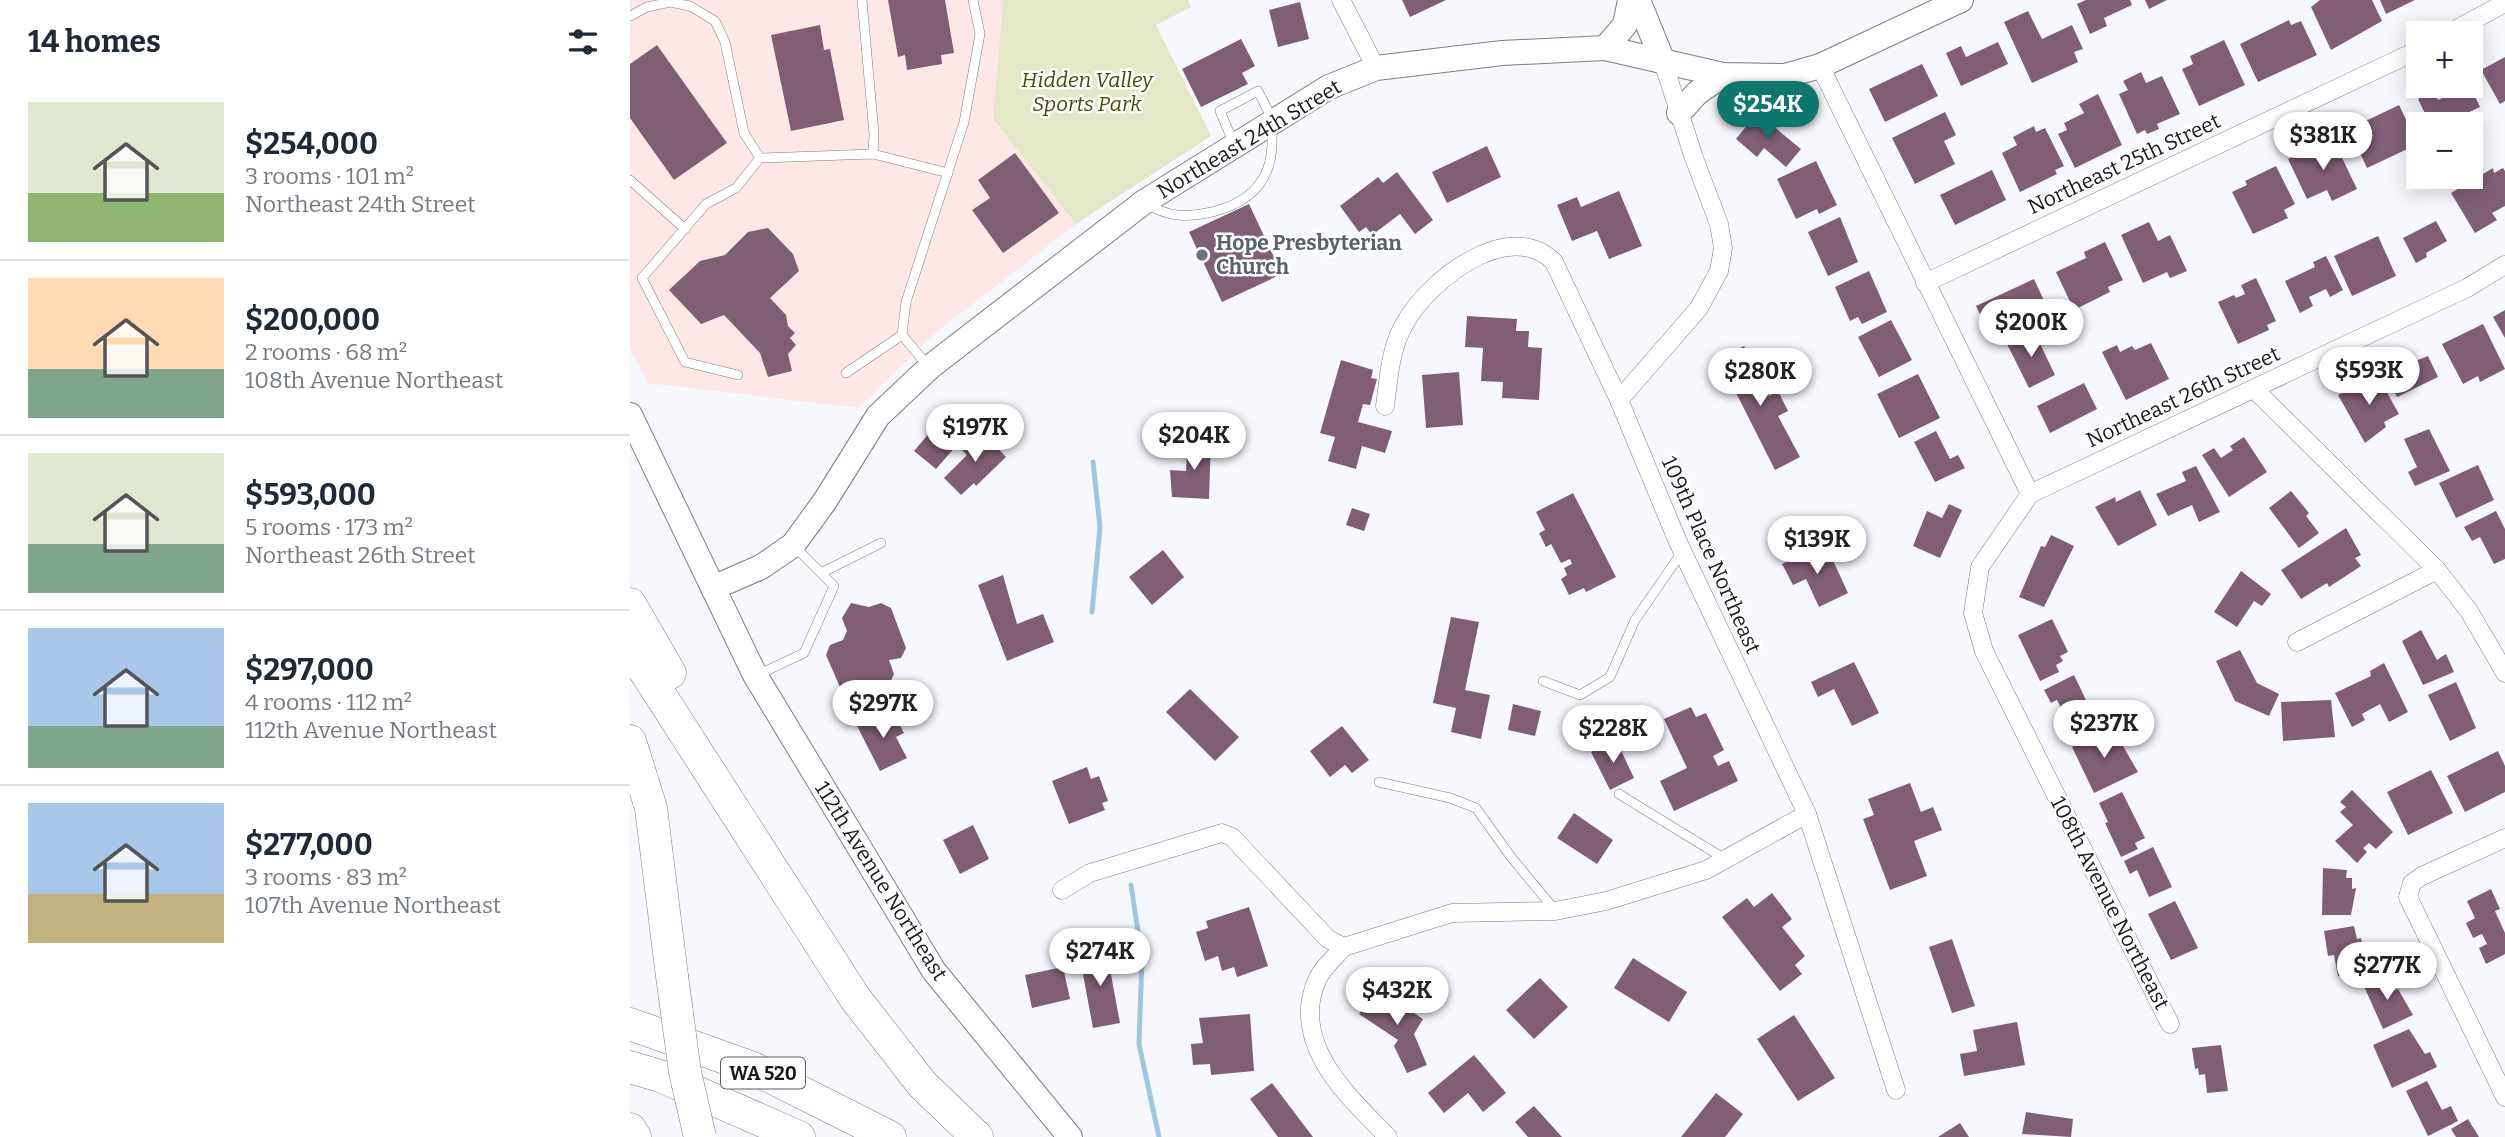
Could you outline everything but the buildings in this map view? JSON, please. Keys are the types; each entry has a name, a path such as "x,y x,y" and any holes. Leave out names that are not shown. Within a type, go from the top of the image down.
{"highway":[{"path":"630,604 718,754 819,940"},
{"path":"630,648 855,998 922,1084 977,1137"},
{"path":"630,741 651,808 685,1072 700,1137"},
{"name":"WA 520","path":"630,1024 753,1068 890,1137"},
{"name":"WA 520","path":"630,1067 660,1076 799,1137"},
{"path":"630,1129 635,1137"}],"main road":[{"path":"1605,48 1625,25 1630,0"},
{"path":"1639,0 1662,59"},
{"name":"Northeast 24th Street","path":"713,588 761,567 793,545 825,501 878,416 930,367 1144,202 1329,87 1376,68 1502,53 1605,48 1723,75 1785,76 1820,66 1961,0"},
{"path":"1679,113 1697,93 1723,75"},
{"name":"112th Avenue Northeast","path":"630,415 755,676 934,971 1070,1137"}],"street":[{"path":"1342,0 1376,68"},
{"path":"2471,21 2505,3"},
{"name":"Northeast 25th Street","path":"1925,283 2406,56"},
{"path":"1619,400 1699,308 1719,271 1723,248 1719,224 1662,59"},
{"path":"1820,66 2030,494"},
{"name":"109th Place Northeast","path":"1385,406 1393,347 1406,320 1457,267 1478,253 1527,247 1543,251 1554,262 1619,400 1682,552 1807,814 1896,1090"},
{"name":"Northeast 26th Street","path":"2030,494 2467,288 2505,265"},
{"path":"2254,389 2437,570 2469,611 2505,673"},
{"name":"108th Avenue Northeast","path":"2030,494 1980,567 1973,613 1984,651 2170,1024"},
{"path":"2297,642 2437,570"},
{"path":"1388,1137 1334,1081 1321,1059 1314,1032 1310,1006 1317,979 1344,947 1452,913 1555,911 1605,901 1706,870 1807,814"},
{"path":"1062,890 1090,873 1222,833 1232,837 1328,939 1344,947"},
{"path":"2505,838 2422,877 2412,883 2409,891 2410,902 2505,1097"}],"lane":[{"path":"862,0 874,134 873,154"},
{"path":"930,367 902,335 906,302 964,122 980,34 973,0"},
{"path":"630,16 648,7 670,2 690,6 715,21 725,42 744,132 760,158"},
{"path":"1144,202 1166,215 1178,217 1206,213 1237,204 1260,187 1268,174 1272,158 1272,121 1258,91 1220,111 1234,144"},
{"path":"738,375 685,362 642,278 706,204 736,188 760,158 873,154 948,173"},
{"path":"630,180 684,229"},
{"path":"846,373 902,335"},
{"path":"823,572 881,543"},
{"path":"755,676 804,653 834,586 823,572 793,545"},
{"path":"1542,681 1580,695 1610,677 1635,620 1682,552"},
{"path":"1379,782 1451,798 1476,808 1555,911"},
{"path":"1619,794 1725,859"}],"shaded area":[{"path":"630,0 1003,0 993,119 1076,224 935,333 858,408 647,383 630,348"}],"green space":[{"name":"Hidden Valley Sports Park","path":"1003,0 1188,0 1191,7 1156,25 1211,136 1076,224 993,119"}],"waterway":[{"path":"1092,612 1100,527 1093,462"},
{"path":"1131,885 1142,958 1139,1044 1159,1137"}],"place":[{"name":"Hope Presbyterian Church","path":"1202,255"}]}
